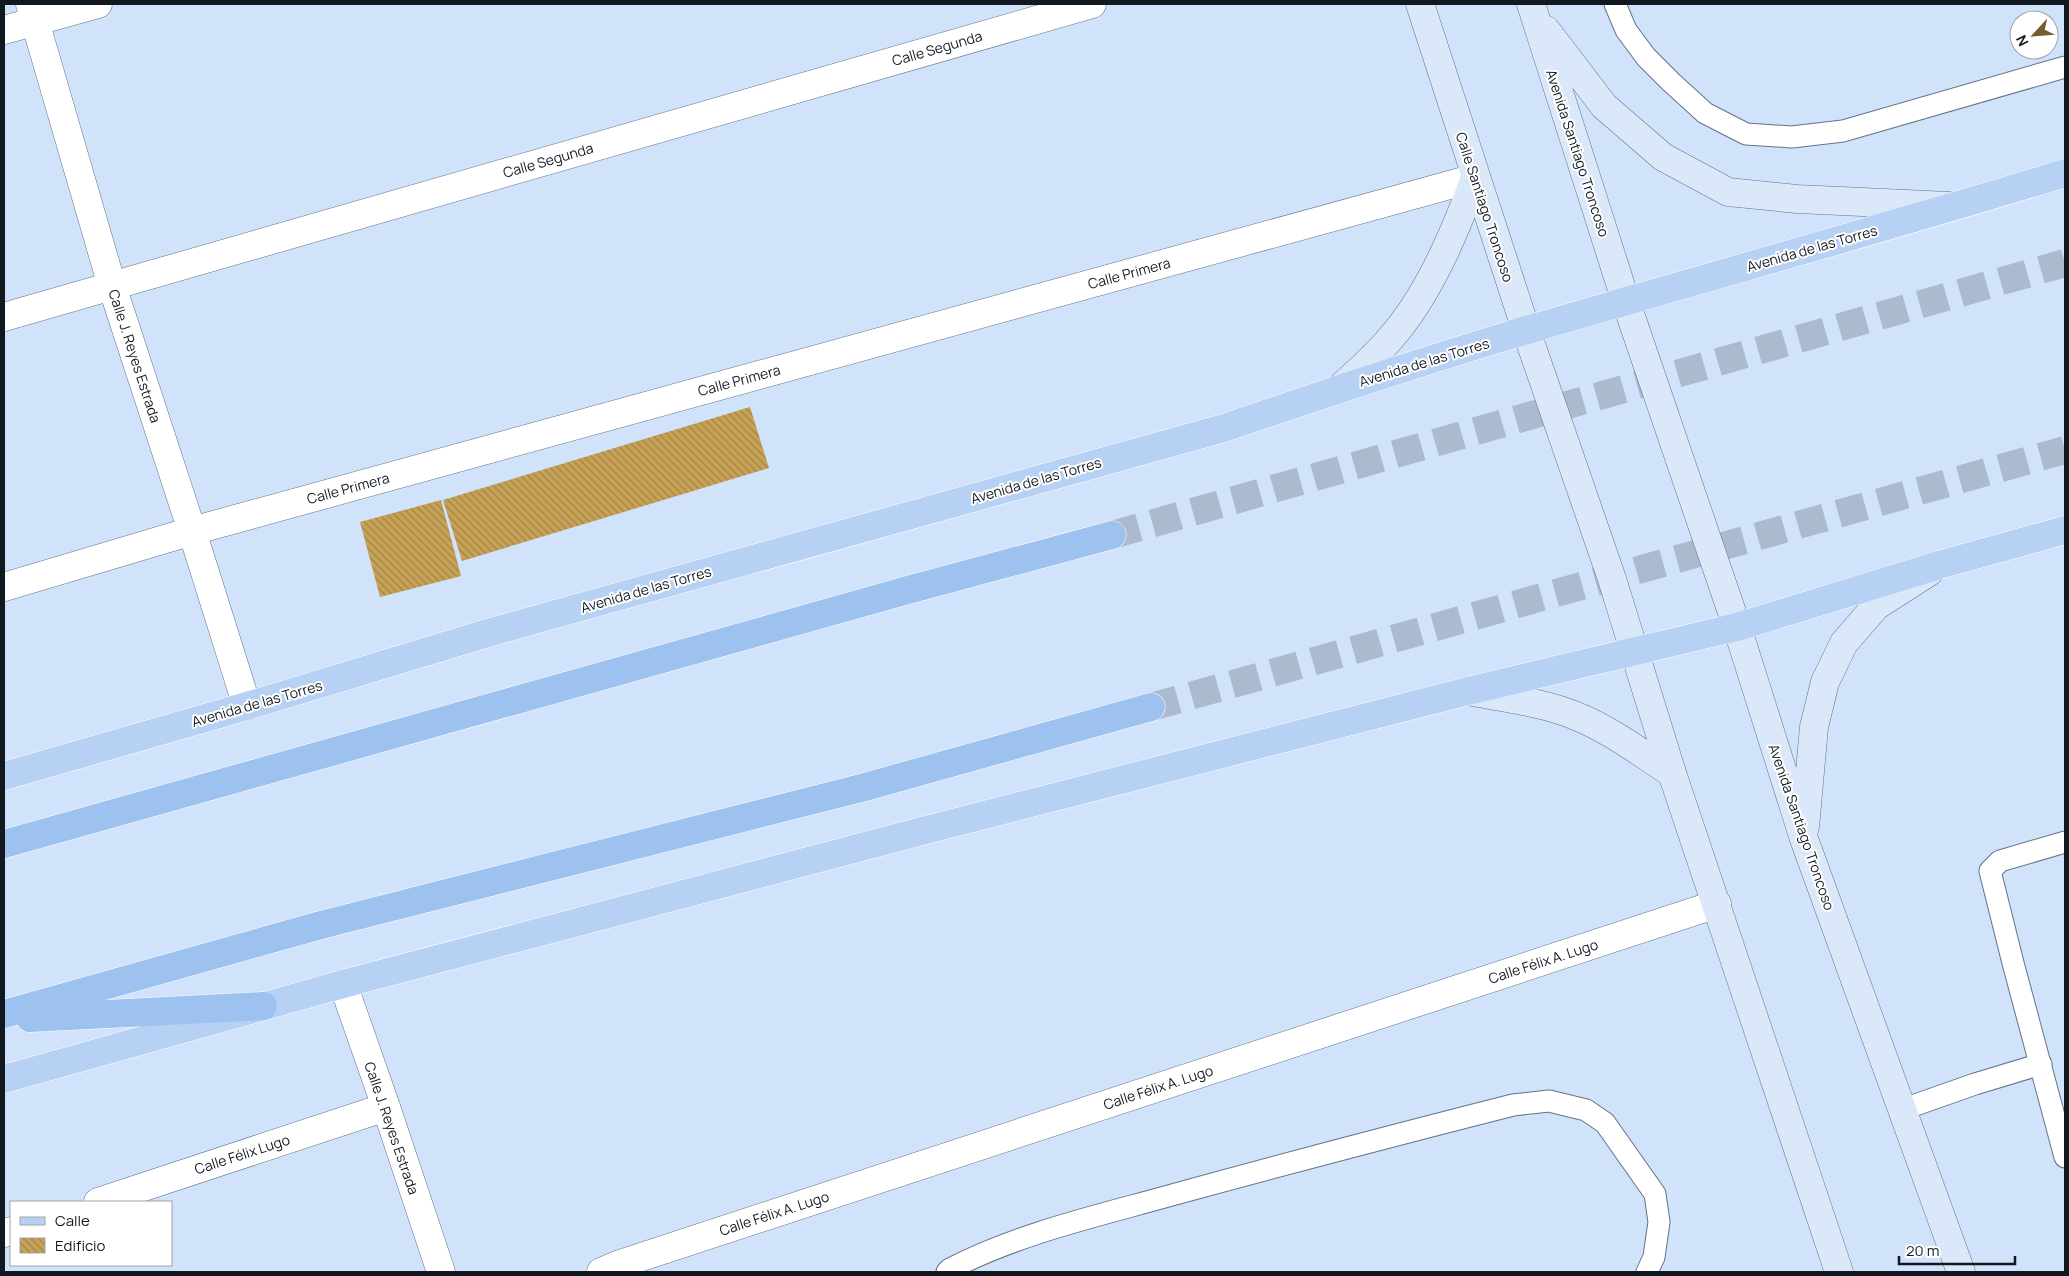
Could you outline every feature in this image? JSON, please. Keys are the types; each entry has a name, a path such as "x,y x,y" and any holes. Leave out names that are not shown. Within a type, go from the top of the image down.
{"highway":[{"path":"4,844 899,592 1112,535"},
{"path":"4,1014 321,925 865,787 1151,707"},
{"path":"4,1020 263,1006"}],"main road":[{"name":"Calle Santiago Troncoso","path":"1420,4 1475,178 1612,579 1634,651"},
{"path":"1533,9 1604,106 1663,157 1728,192 1797,199 1958,206"},
{"name":"Avenida Santiago Troncoso","path":"1533,9 1626,302 1737,627 1804,839 1961,1272"},
{"name":"Avenida de las Torres","path":"4,776 247,706 491,632 1224,428 1339,388 1526,330 1958,206 2065,173"},
{"path":"1339,388 1390,340 1414,306 1458,226 1475,178"},
{"path":"4,1079 343,984 912,834 1468,691 1737,627 1939,565 2065,530"},
{"path":"1804,839 1814,727 1825,682 1844,643 1876,606 1939,565"},
{"path":"1634,651 1672,773 1839,1272"},
{"path":"1468,691 1533,702 1577,716 1614,736 1672,773"}],"street":[{"path":"4,30 33,13 98,4"},
{"name":"Calle Segunda","path":"4,317 1092,4"},
{"name":"Calle J. Reyes Estrada","path":"33,13 112,286 247,706"},
{"name":"Calle Primera","path":"4,587 192,531 1475,178"},
{"name":"Calle Félix A. Lugo","path":"601,1272 616,1265 1717,904"},
{"name":"Calle J. Reyes Estrada","path":"343,984 440,1272"},
{"name":"Calle Félix Lugo","path":"101,1201 386,1107"}],"lane":[{"path":"1615,4 1626,30 1646,57 1671,82 1705,113 1746,134 1792,137 1843,131 2065,67"},
{"path":"2065,842 2000,861 1990,871 2065,1157"},
{"path":"1901,1110 2040,1064"},
{"path":"947,1272 950,1268 980,1253 1052,1228 1302,1159 1513,1105 1549,1101 1586,1110 1605,1123 1655,1194 1658,1222 1654,1258 1647,1272"}],"building":[{"path":"750,407 769,468 462,561 443,500"},
{"path":"441,500 461,576 380,597 360,522"}],"tunnel":[{"path":"1112,535 2065,263"},
{"path":"1151,707 2065,450"}]}
